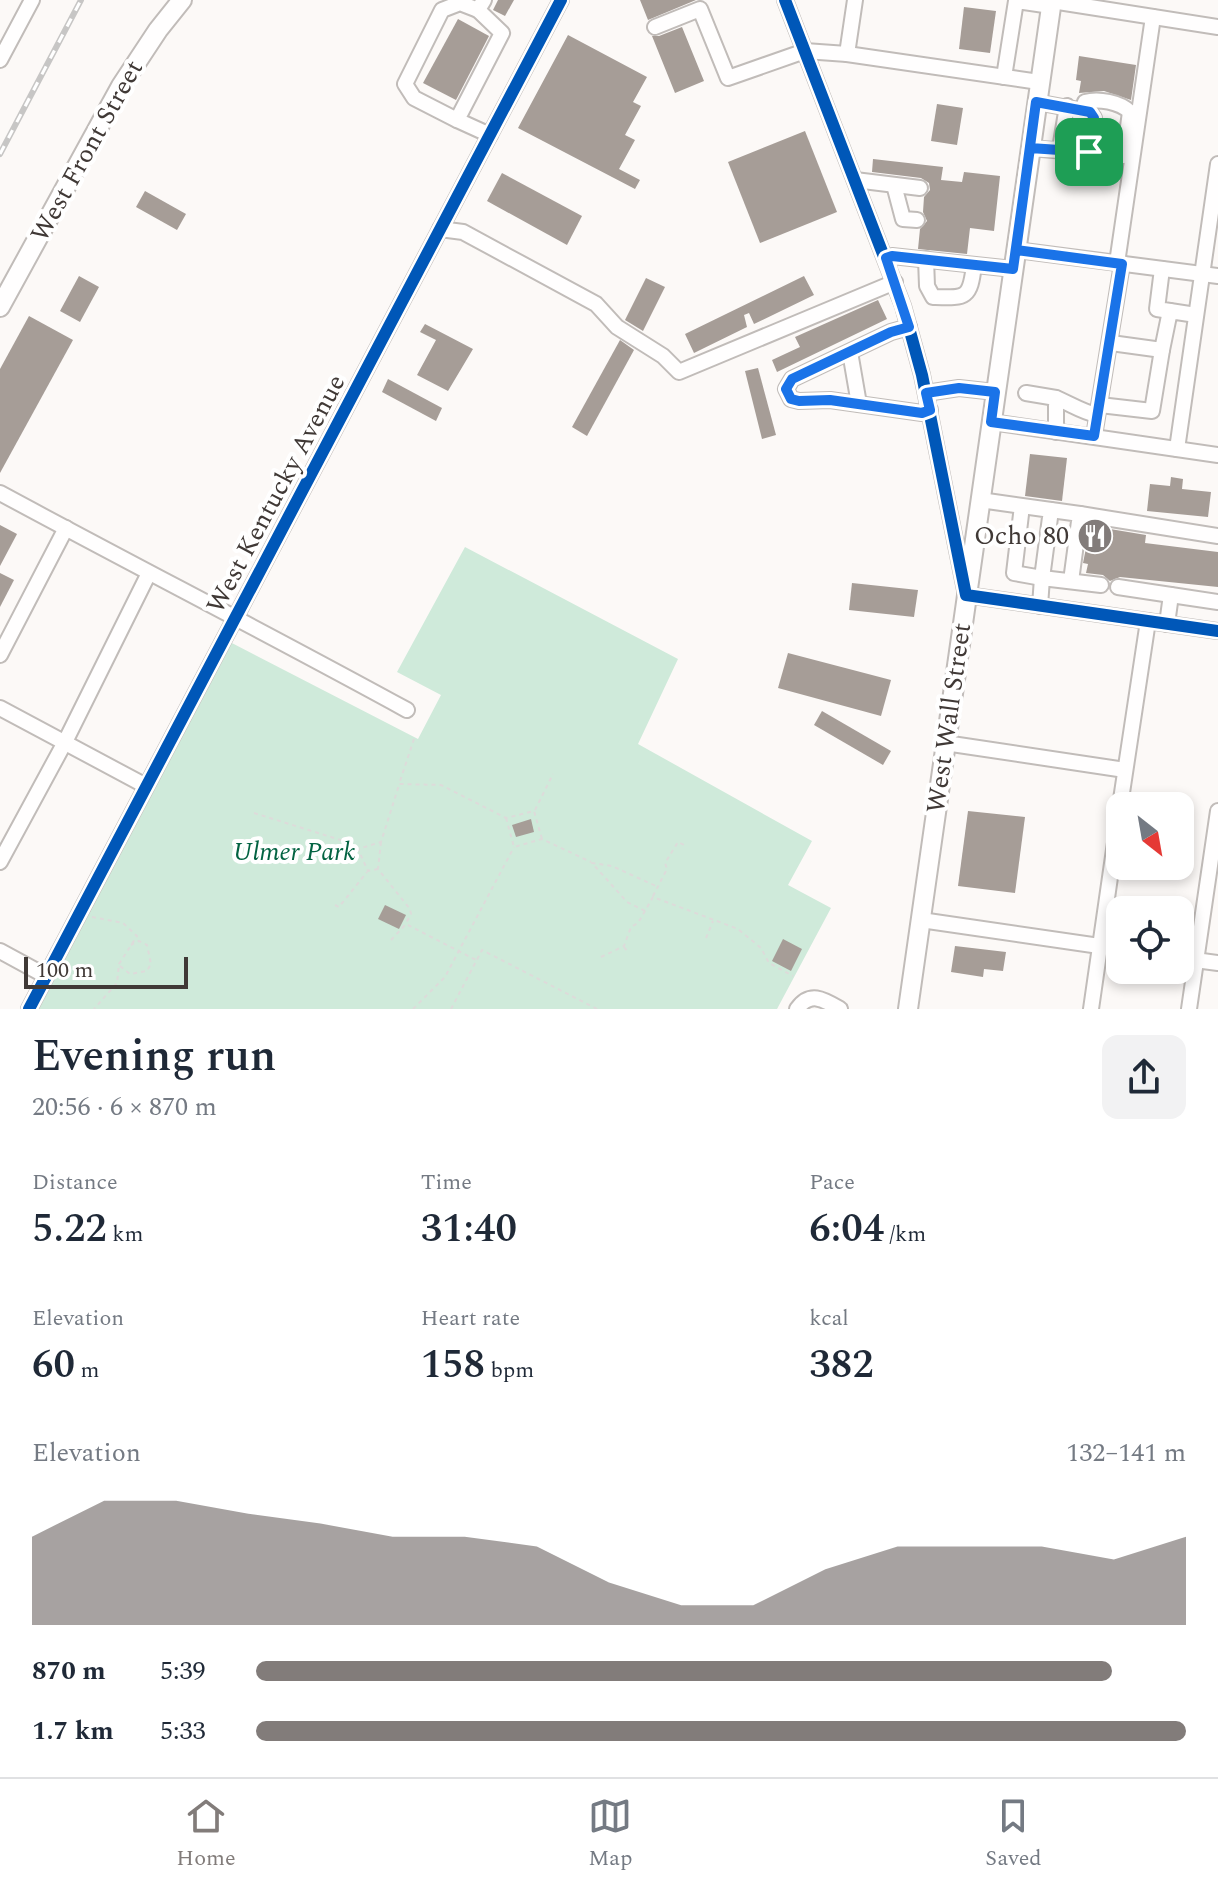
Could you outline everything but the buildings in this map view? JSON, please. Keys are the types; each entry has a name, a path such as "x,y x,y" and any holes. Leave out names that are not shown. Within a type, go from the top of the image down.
{"main road":[{"name":"West Front Street","path":"0,307 121,86 182,0"},
{"name":"West Wall Street","path":"908,1009 1052,3"}],"street":[{"path":"0,60 32,0"},
{"name":"West Kentucky Avenue","path":"29,1009 561,0"},
{"path":"785,0 886,258 909,327 930,410 966,595 1218,631"},
{"path":"847,54 855,0"},
{"path":"1004,77 1012,1 1052,3 1218,27"},
{"path":"457,120 502,33 481,5 460,3 442,10 405,84 414,98 457,120 490,135"},
{"path":"655,27 700,9 728,78 805,51 847,54 1039,82"},
{"path":"1094,436 1111,343 1128,157 1153,17"},
{"path":"1075,149 1076,111 1085,102 1092,100 1121,105 1135,112"},
{"path":"1036,102 1090,112 1094,118 1075,149"},
{"path":"1030,148 1075,149 1128,157"},
{"path":"1177,449 1218,164"},
{"path":"855,180 920,188"},
{"path":"894,185 903,219 917,220"},
{"path":"440,229 463,232 596,304 617,327 663,356 679,372 895,282"},
{"path":"886,258 892,256 974,265 1014,259 1120,264 1218,276"},
{"path":"926,259 927,286 933,297 961,298 968,293 972,287 974,265"},
{"path":"1162,269 1157,309 1196,315"},
{"path":"1026,393 1056,398 1075,406 1080,412 1152,411 1170,311"},
{"path":"909,327 792,379 786,389 791,399 799,401 830,400 922,413 930,410"},
{"path":"1111,343 1162,350"},
{"path":"850,352 859,404"},
{"path":"926,393 959,388 995,392"},
{"path":"1056,398 1056,432"},
{"path":"991,422 1218,455"},
{"path":"0,493 236,616 407,710"},
{"path":"980,500 1218,536"},
{"path":"1022,506 1014,573 1101,585"},
{"path":"1040,606 1051,510"},
{"path":"1071,581 1080,514"},
{"path":"0,655 66,528"},
{"path":"0,862 65,742 149,573"},
{"path":"1118,587 1218,602"},
{"path":"1167,624 1171,595"},
{"path":"1122,792 1148,621"},
{"path":"0,708 146,786"},
{"path":"945,743 1125,770"},
{"path":"1189,1009 1218,811"},
{"path":"1091,1009 1109,880"},
{"path":"921,920 1106,947"},
{"path":"0,951 46,976"},
{"path":"1196,960 1218,963"},
{"path":"797,1009 807,998 815,997 840,1009"}],"path":[{"path":"391,940 411,914 378,869 381,842 414,739"},
{"path":"542,839 534,811 553,774"},
{"path":"399,784 441,785 506,818 534,811"},
{"path":"254,813 347,842 358,849 368,871"},
{"path":"413,1009 442,980 514,847 506,818"},
{"path":"514,847 542,839 592,863 612,866 658,887"},
{"path":"358,849 381,842"},
{"path":"628,952 624,951 624,946 631,927 638,923 653,897 667,869 665,863 678,842 684,845"},
{"path":"592,863 627,902 645,911"},
{"path":"335,905 339,907 368,871 378,869"},
{"path":"653,897 738,929 761,948 769,963 793,976"},
{"path":"80,911 96,918 123,923 137,936 119,965 117,983 94,1009"},
{"path":"706,938 713,920"},
{"path":"406,924 477,961"},
{"path":"119,965 130,974 147,971 151,964 147,945 139,941 131,945"},
{"path":"601,957 624,946"},
{"path":"451,1009 482,950 597,1009"}],"green space":[{"name":"Ulmer Park","path":"465,547 678,659 638,744 812,841 788,885 831,908 777,1009 33,1009 228,641 418,739 441,695 397,672"}],"tunnel":[{"path":"1076,143 1080,118"}],"railway":[{"path":"0,154 81,0"}],"cycle path":[{"path":"29,1009 561,0"},
{"path":"785,0 903,306 922,375 966,595 1218,631"}],"place":[{"name":"Ocho 80","path":"1095,536"}],"route":[{"path":"1089,152 1030,148 1016,250 1013,269 892,256 886,258 909,327 891,332 792,379 786,389 791,399 830,400 922,413 930,410 926,393 959,388 995,392 991,422 1094,436 1122,264 1016,250 1036,102 1090,112 1094,118 1089,152"}]}
